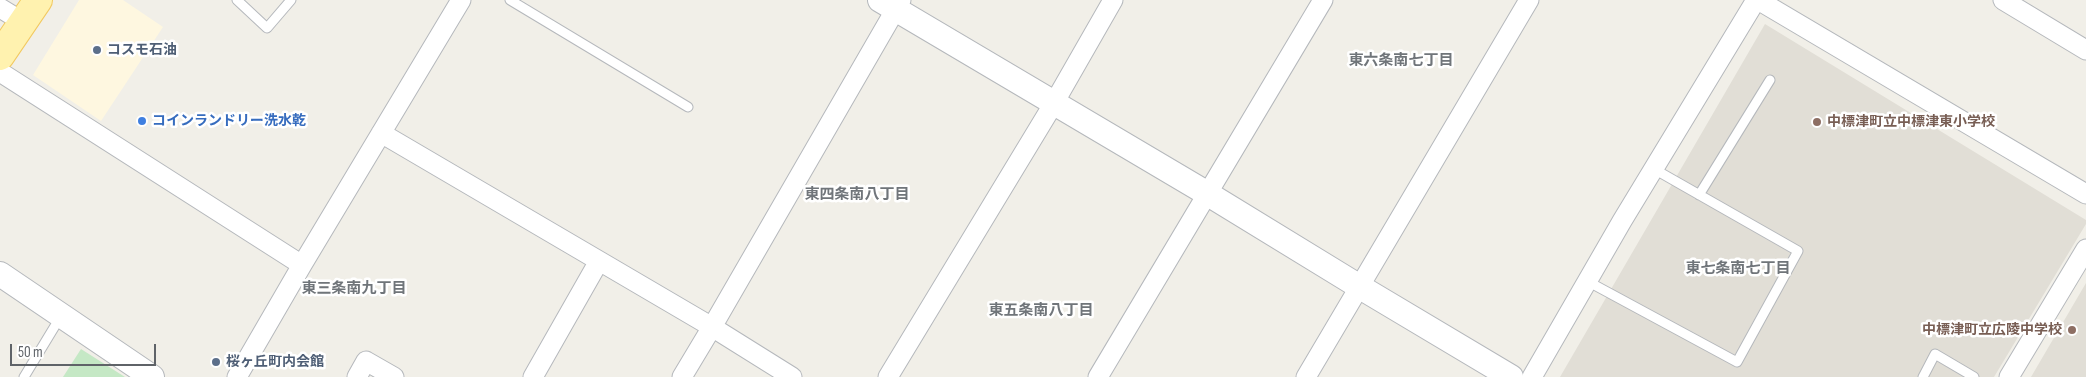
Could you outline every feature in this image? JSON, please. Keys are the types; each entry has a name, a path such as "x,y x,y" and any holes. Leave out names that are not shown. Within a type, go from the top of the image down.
{"main road":[{"path":"0,56 38,0"}],"street":[{"path":"237,377 461,0"},
{"path":"888,377 1054,103 1113,0"},
{"path":"1098,377 1323,0"},
{"path":"1306,377 1529,0"},
{"path":"1532,377 1587,281 1757,0 2086,194"},
{"path":"2003,0 2086,50"},
{"path":"682,377 712,327 892,3 1054,103 1511,377"},
{"path":"0,8 23,22"},
{"path":"0,72 302,265"},
{"path":"381,134 712,327 792,377"},
{"path":"2009,377 2086,250"},
{"path":"533,377 599,261"},
{"path":"0,274 152,377"},
{"path":"356,377 366,362 394,377"}],"lane":[{"path":"237,0 267,28 291,0"},
{"path":"510,0 688,107"},
{"path":"1699,195 1770,80"},
{"path":"1587,281 1737,362 1798,251 1654,169"},
{"path":"24,377 61,316"},
{"path":"1922,377 1935,354 1974,377"}],"shaded area":[{"path":"79,0 123,0 163,27 101,121 33,75"},
{"name":"中標津町立中標津東小学校","path":"1765,24 2086,220 2086,224 1994,377 1560,377"},
{"name":"中標津町立広陵中学校","path":"2086,283 2086,377 2031,377"}],"green space":[{"path":"81,349 125,377 63,377"}],"place":[{"name":"コスモ石油","path":"97,50"},
{"name":"コインランドリー洗水乾","path":"142,121"},
{"name":"中標津町立中標津東小学校","path":"1817,122"},
{"name":"中標津町立広陵中学校","path":"2072,330"},
{"name":"桜ヶ丘町内会館","path":"216,362"}],"district":[{"name":"東六条南七丁目","path":"1401,61"},
{"name":"東四条南八丁目","path":"857,195"},
{"name":"東七条南七丁目","path":"1738,269"},
{"name":"東三条南九丁目","path":"354,289"},
{"name":"東五条南八丁目","path":"1041,311"}]}
